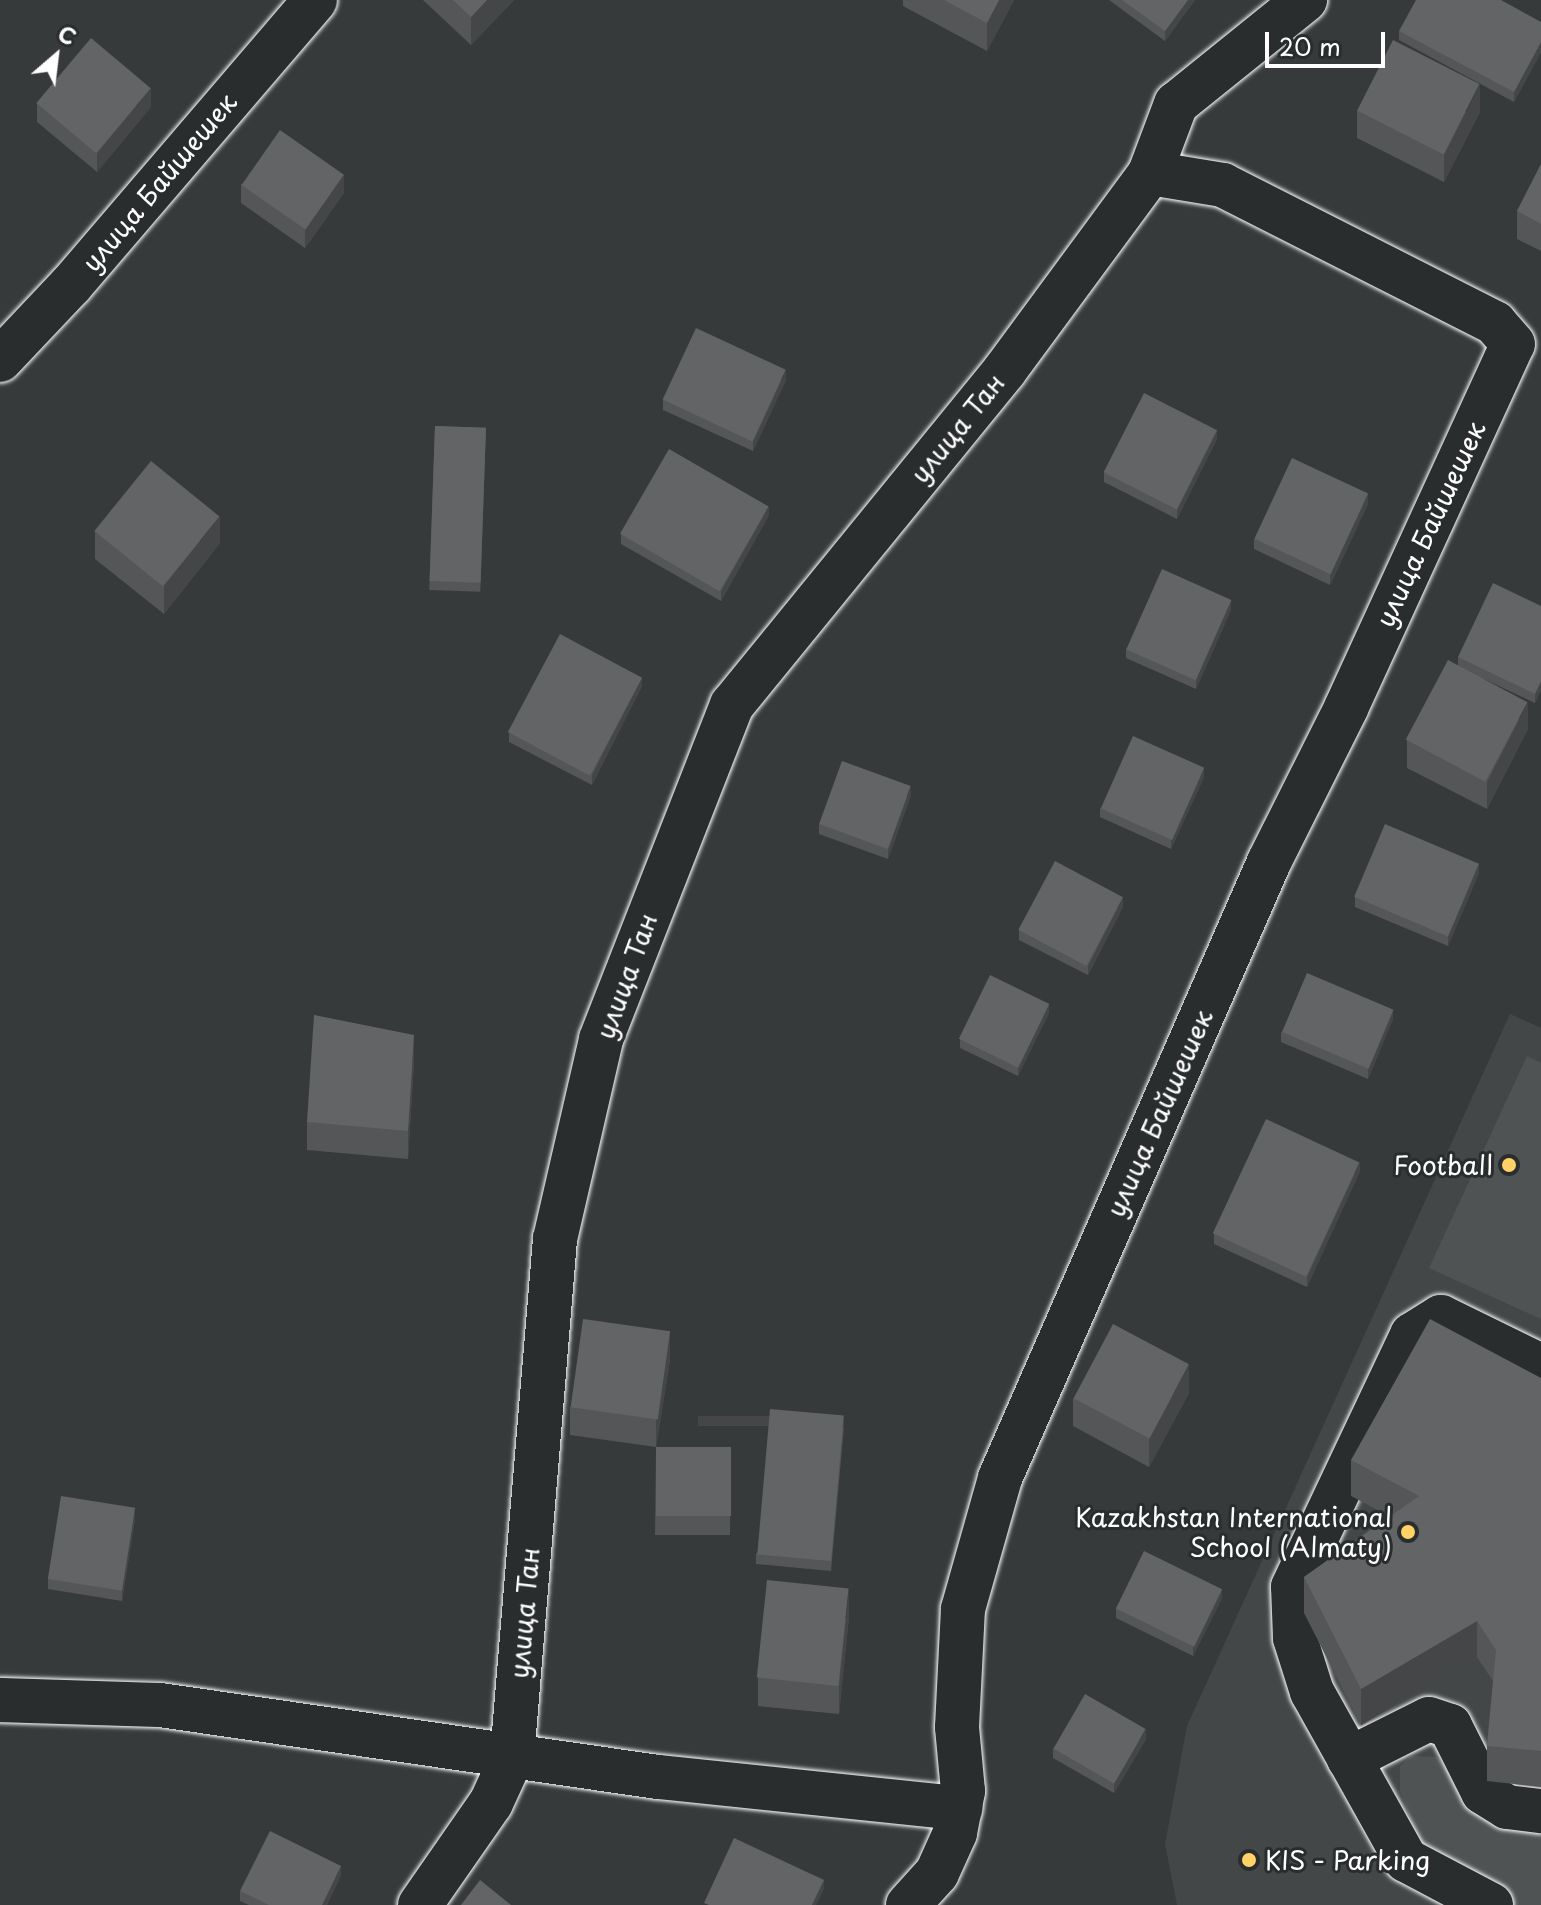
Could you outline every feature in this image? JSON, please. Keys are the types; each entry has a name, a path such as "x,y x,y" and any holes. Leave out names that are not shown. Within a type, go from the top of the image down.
{"street":[{"name":"улица Байшешек","path":"0,360 315,0"},
{"name":"улица Тан","path":"420,1905 482,1816 512,1757 555,1239 601,1039 732,705 1005,370 1150,173 1176,104 1305,0"},
{"name":"улица Байшешек","path":"908,1905 937,1873 955,1833 960,1808 957,1727 963,1609 1000,1478 1269,862 1346,708 1513,344 1495,323 1223,185 1150,173"},
{"path":"1491,1905 1406,1860 1308,1679 1293,1626 1293,1587 1412,1335 1441,1317 1541,1366"},
{"path":"0,1700 160,1705 512,1757 960,1808"},
{"path":"1349,1759 1429,1719 1450,1726 1483,1792 1507,1807 1541,1811"}],"shaded area":[{"name":"Kazakhstan International School (Almaty)","path":"1510,1014 1541,1028 1541,1905 1177,1905 1165,1844 1187,1726"},
{"name":"Football","path":"1527,1056 1541,1063 1541,1319 1429,1268"},
{"path":"1412,1756 1436,1757 1485,1806 1541,1836 1541,1905 1514,1905 1469,1883 1418,1838 1400,1790 1400,1766"}],"building":[{"path":"453,0 487,0 471,17"},
{"path":"944,0 999,0 987,23"},
{"path":"1122,0 1188,0 1165,31"},
{"path":"1416,0 1501,0 1541,22 1541,42 1514,92 1399,31"},
{"path":"91,38 151,88 96,153 36,103"},
{"path":"1393,40 1479,84 1444,154 1357,110"},
{"path":"280,130 344,175 305,230 242,185"},
{"path":"1541,164 1541,224 1517,211"},
{"path":"696,328 786,370 752,441 663,400"},
{"path":"1144,393 1217,430 1177,510 1104,472"},
{"path":"435,426 486,428 481,583 430,581"},
{"path":"669,449 769,507 720,591 620,534"},
{"path":"1292,458 1368,493 1331,574 1254,539"},
{"path":"151,461 219,516 163,586 94,531"},
{"path":"1162,569 1231,600 1196,680 1126,649"},
{"path":"1493,583 1541,606 1541,681 1535,694 1458,657"},
{"path":"560,634 642,678 590,776 508,732"},
{"path":"1448,660 1527,702 1485,782 1406,739"},
{"path":"1133,736 1204,768 1172,840 1101,808"},
{"path":"842,761 911,786 888,849 819,824"},
{"path":"1385,824 1479,864 1448,937 1354,897"},
{"path":"1055,861 1123,897 1086,966 1018,930"},
{"path":"1307,973 1394,1010 1369,1069 1282,1032"},
{"path":"990,975 1049,1004 1018,1068 959,1039"},
{"path":"314,1015 414,1035 408,1131 307,1122"},
{"path":"1266,1119 1359,1163 1306,1277 1213,1233"},
{"path":"583,1319 670,1331 658,1419 571,1407"},
{"path":"1430,1319 1541,1378 1541,1751 1487,1746 1496,1650 1477,1621 1361,1689 1304,1577 1419,1496 1351,1460"},
{"path":"1113,1324 1189,1364 1149,1439 1074,1398"},
{"path":"770,1409 844,1415 831,1561 757,1554"},
{"path":"656,1447 731,1447 731,1516 656,1516"},
{"path":"61,1496 135,1508 122,1591 48,1579"},
{"path":"1144,1551 1222,1589 1194,1647 1116,1609"},
{"path":"767,1580 849,1589 838,1686 757,1677"},
{"path":"1085,1694 1146,1729 1114,1784 1054,1749"},
{"path":"270,1831 341,1866 322,1905 269,1905 240,1891"},
{"path":"734,1838 824,1880 812,1905 704,1903"},
{"path":"480,1880 511,1905 461,1905"}],"place":[{"name":"Football","path":"1509,1165"},
{"name":"Kazakhstan International School (Almaty)","path":"1408,1532"},
{"name":"KIS - Parking","path":"1249,1860"}]}
